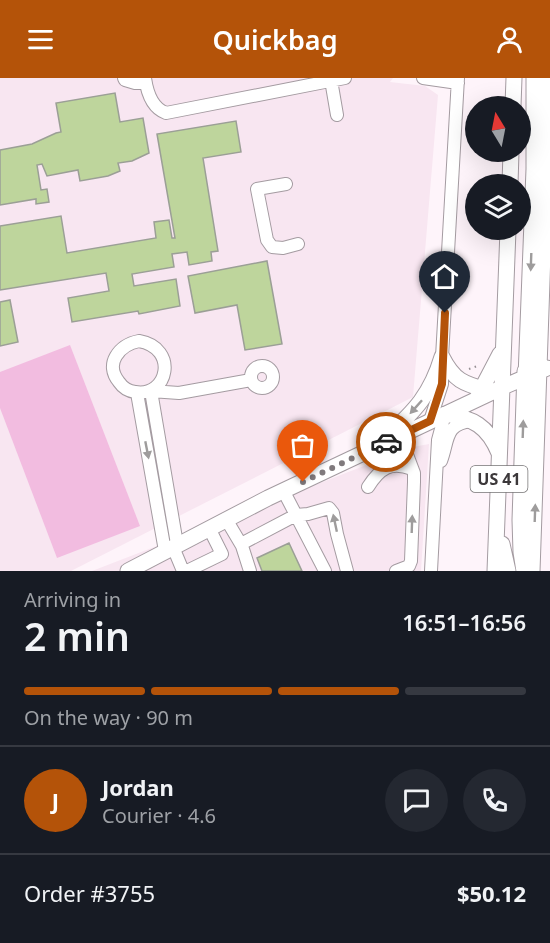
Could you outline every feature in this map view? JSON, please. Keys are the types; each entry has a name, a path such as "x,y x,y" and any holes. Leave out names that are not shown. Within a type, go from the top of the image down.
{"main road":[{"path":"513,96 514,78"},
{"path":"524,571 520,520 535,368 534,78"},
{"name":"US 41","path":"532,571 535,368 546,311 549,78"},
{"name":"US 41","path":"495,571 500,455 489,392 504,346 508,240"},
{"path":"442,357 456,377 489,392"},
{"path":"374,448 422,401 435,378 442,357"},
{"path":"129,571 284,490 400,436 535,368"},
{"path":"445,414 471,421 482,427 489,433 500,455"},
{"path":"497,527 508,571"}],"street":[{"path":"124,78 135,83 145,81 153,104 166,113 345,78"},
{"path":"423,78 458,81 442,384 424,424 438,440"},
{"path":"331,81 337,115"},
{"path":"286,184 257,189 267,240 272,247 283,248 298,244"},
{"path":"151,391 163,376 164,360 154,346 139,341 130,343 117,354 113,370 121,386 137,393 151,391 179,393 251,380"},
{"path":"151,391 172,547"},
{"path":"137,393 172,547 185,571 222,554 209,528"},
{"path":"431,571 438,440 445,414"},
{"path":"437,470 453,427 471,421"},
{"path":"396,571 409,566 411,561 414,482 412,469 400,436"},
{"path":"368,487 374,477 393,465 412,469"},
{"path":"284,490 325,571"},
{"path":"241,544 296,515 329,508 333,513 347,571"},
{"path":"226,519 241,544 250,571"}],"path":[{"path":"469,369 480,365"}],"shaded area":[{"path":"0,78 393,78 390,82 425,86 438,95 413,397 71,571 0,571"},
{"path":"70,345 140,526 57,558 0,408 0,372"},
{"path":"429,444 421,571 92,571 413,447"}],"building":[{"path":"115,93 120,122 143,118 149,153 132,161 118,163 120,171 108,176 80,181 78,170 47,176 42,164 37,165 41,190 47,189 49,202 36,204 36,199 0,205 0,150 32,144 61,132 56,103"},
{"path":"236,121 241,152 203,158 218,251 211,252 212,261 189,265 187,252 172,254 174,267 132,274 134,286 176,279 180,306 139,314 138,311 72,322 68,298 109,291 106,273 0,290 0,226 61,216 67,253 156,238 154,222 169,220 172,238 175,238 157,134"},
{"path":"267,261 282,344 245,350 237,305 195,313 188,276"},
{"path":"10,300 18,342 0,346 0,302"},
{"path":"289,543 302,571 262,571 257,558"}],"way so far":[{"path":"303,482 386,442"}],"route":[{"path":"386,442 430,421 442,384 445,313"}]}
